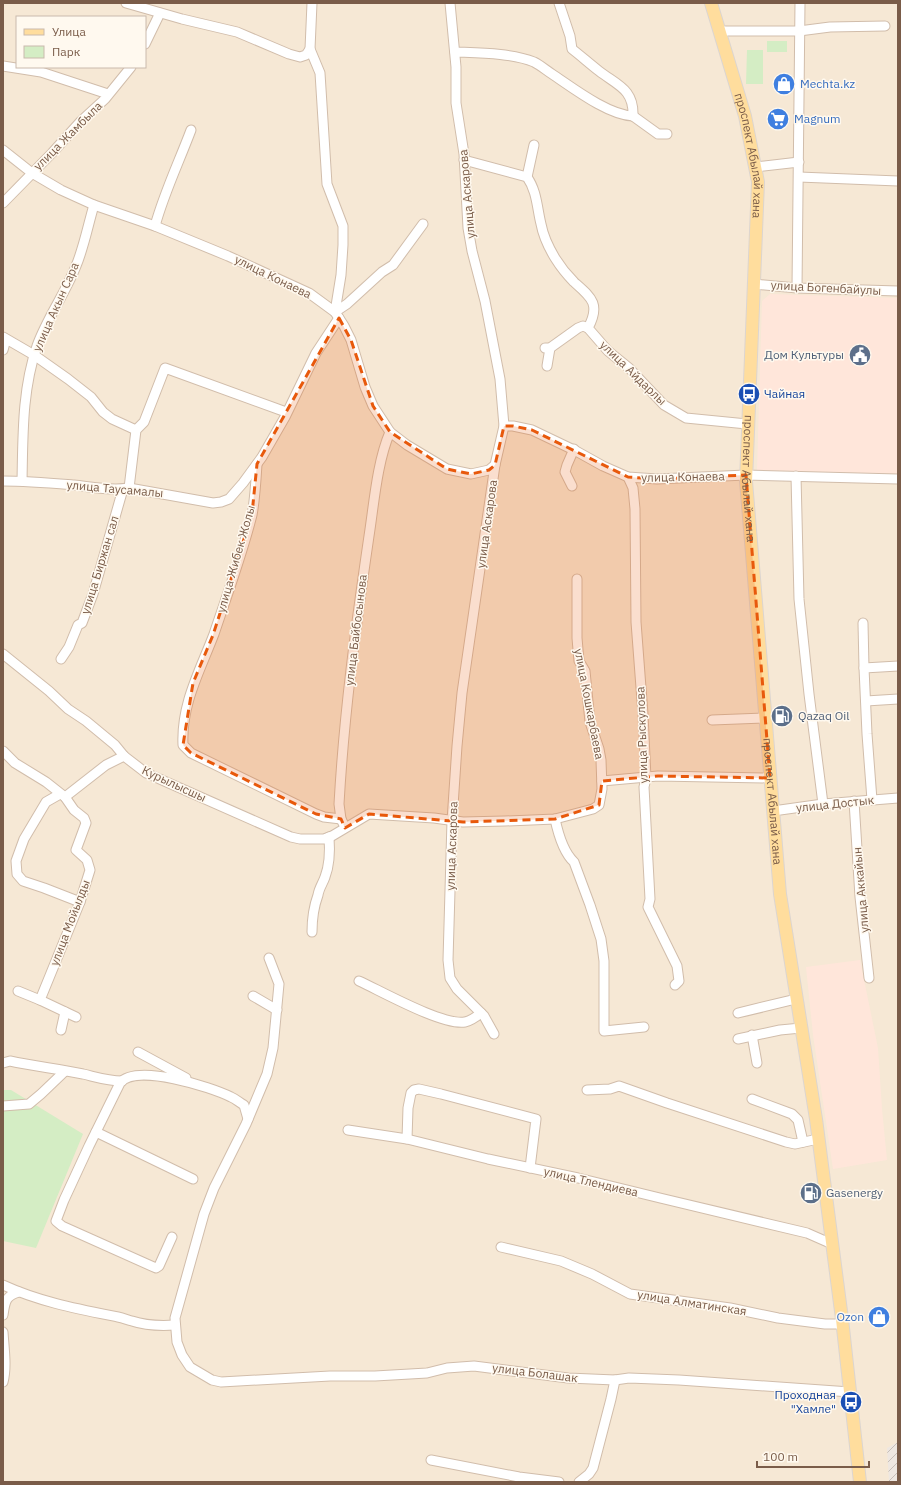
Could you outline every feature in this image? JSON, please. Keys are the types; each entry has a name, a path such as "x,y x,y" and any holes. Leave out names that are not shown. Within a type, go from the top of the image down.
{"main road":[{"name":"проспект Абылай хана","path":"711,3 745,116 758,182 746,475 765,718 780,894 818,1139 843,1324 860,1482"}],"street":[{"path":"126,3 237,32 295,56 300,57 306,55 310,49"},
{"name":"улица Жибек Жолы","path":"312,3 310,49 320,73 327,184 343,226 341,275 337,315 257,464 252,514 213,635 193,683 183,730 183,745 191,752 324,818 346,824"},
{"name":"улица Аскарова","path":"450,3 455,52 456,102 464,160 468,228 472,252 485,301 500,379 504,426 495,465 462,693 456,746 448,960 450,978 457,989 481,1013 494,1034"},
{"path":"559,3 570,36 572,49 600,72 622,86 631,99 633,116"},
{"path":"798,288 800,3"},
{"path":"146,42 160,13"},
{"path":"719,31 799,31 830,27 885,26"},
{"path":"455,52 493,54 535,63 585,96 624,116 633,116 658,134 668,134"},
{"path":"3,66 41,72 108,94"},
{"name":"улица Жамбыла","path":"3,203 81,121 105,99 129,68"},
{"path":"155,226 163,198 176,170 191,130"},
{"path":"527,177 534,145"},
{"name":"улица Конаева","path":"3,150 32,173 61,190 94,205 155,226 229,256 309,293 337,315 352,340 365,386 373,406 390,432 407,445 447,469 471,474 489,470 495,465"},
{"path":"464,160 527,177 532,184 543,233 554,256 560,266 584,289 594,304 594,317 588,328 583,326 578,328 547,348 547,366"},
{"path":"755,167 799,162"},
{"path":"799,177 898,180"},
{"name":"улица Акын Сара","path":"22,481 25,393 34,355 43,329 76,266 94,205"},
{"path":"337,315 382,272 393,265 423,224"},
{"name":"улица Богенбайулы","path":"754,284 798,288 898,291"},
{"name":"улица Айдарлы","path":"588,328 608,351 629,368 664,405 686,418 748,424"},
{"path":"3,350 4,338 34,355 91,397 103,412 112,419 136,430"},
{"name":"улица Биржан сал","path":"60,659 69,647 78,625 82,623 93,594 126,489 136,430 144,422 165,368 286,412"},
{"name":"улица Конаева","path":"504,426 513,426 532,430 628,477 657,479 746,475 898,479"},
{"name":"улица Байбосынова","path":"346,824 339,804 358,609 385,443 390,432"},
{"path":"572,486 565,472 574,450"},
{"name":"улица Таусамалы","path":"3,481 22,481 96,488 126,489 213,503 229,499 257,464"},
{"path":"796,476 799,599 823,804"},
{"name":"улица Рыскулова","path":"628,477 633,488 635,509 636,622 646,778 644,787 649,891 648,907 677,966 679,981 675,985"},
{"name":"улица Кошкарбаева","path":"555,819 593,809 598,805 601,797 601,760 590,722 584,671 579,661 576,607 577,579"},
{"path":"863,623 864,668 872,800"},
{"name":"Курылысшы","path":"3,654 49,691 68,709 86,721 115,745 124,756 146,773 291,837 306,840 329,837"},
{"path":"864,668 898,666"},
{"path":"866,701 898,699"},
{"path":"712,720 765,718"},
{"path":"3,751 15,763 46,782 63,795"},
{"path":"80,902 23,881 17,874 16,861 24,839 46,802 63,795 106,765 124,756"},
{"path":"602,781 658,776 770,778"},
{"name":"улица Мойылды","path":"40,1000 80,902 90,870 87,860 76,850 86,823 84,818 74,810 63,795"},
{"name":"улица Достык","path":"773,811 823,804 898,798"},
{"name":"улица Аккайын","path":"854,801 860,897 869,978"},
{"path":"312,932 312,921 318,895 328,864 330,851 329,837 346,824 369,814 434,818 452,821 487,822 555,819 558,833 570,859 574,862 590,904 601,939 604,961 604,1031 644,1026"},
{"path":"3,1284 19,1292 54,1304 120,1317 154,1326 175,1325 175,1318 182,1288 204,1214 214,1188 248,1119 267,1074 273,1048 279,984 270,958"},
{"path":"359,981 436,1017 464,1022 481,1013"},
{"path":"18,991 76,1017"},
{"path":"253,996 277,1010"},
{"path":"738,1013 796,999"},
{"path":"60,1030 65,1012"},
{"path":"740,1029 740,1039 752,1035 801,1028"},
{"path":"752,1035 757,1063"},
{"path":"138,1052 194,1083"},
{"path":"5,1061 83,1074 111,1081 122,1080 138,1074 178,1079 194,1083 232,1097 244,1105 248,1119"},
{"path":"3,1106 29,1104 64,1072"},
{"path":"122,1080 64,1200 56,1221 62,1226 156,1268 160,1266 172,1237"},
{"path":"587,1090 610,1089 620,1086 667,1104 786,1142 795,1144 818,1139"},
{"path":"406,1139 408,1108 411,1093 414,1090 419,1089 441,1094 536,1119 530,1168"},
{"path":"752,1099 792,1114 798,1120 802,1142"},
{"name":"улица Тлендиева","path":"348,1130 406,1139 488,1160 530,1168 807,1233 832,1244"},
{"path":"96,1132 193,1179"},
{"name":"улица Алматинская","path":"501,1247 561,1261 592,1274 630,1294 730,1308 778,1318 825,1324 843,1324"},
{"path":"3,1315 6,1300 11,1294 19,1292"},
{"name":"улица Болашак","path":"175,1325 177,1342 182,1355 190,1367 208,1378 221,1382 330,1376 420,1374 447,1368 474,1366 568,1378 679,1380 850,1392"},
{"path":"3,1332 5,1350 3,1382"},
{"path":"580,1482 593,1468 615,1380"},
{"path":"432,1460 519,1477 559,1482"}],"highlighted area":[{"path":"339,318 351,340 373,406 390,432 447,469 471,474 489,470 495,465 504,426 513,426 532,430 628,477 657,479 746,475 770,778 658,776 602,781 599,805 555,819 463,822 369,814 345,828 341,819 316,814 191,753 183,745 193,683 213,635 252,514 257,464"}],"shaded area":[{"path":"3,3 898,3 898,1482 3,1482"},
{"path":"770,294 898,298 898,475 757,471 762,301"},
{"path":"860,960 878,1048 887,1160 833,1169 813,1035 806,967"},
{"path":"898,1442 898,1482 889,1482 887,1448"}],"green space":[{"path":"767,41 787,41 787,52 767,52"},
{"path":"747,50 763,50 763,84 746,84"},
{"path":"3,1090 11,1090 83,1134 36,1248 3,1241"}],"place":[{"name":"Mechta.kz","path":"784,84"},
{"name":"Magnum","path":"778,119"},
{"name":"Дом Культуры","path":"860,355"},
{"name":"Чайная","path":"749,394"},
{"name":"Qazaq Oil","path":"782,716"},
{"name":"Gasenergy","path":"811,1193"},
{"name":"Ozon","path":"879,1317"},
{"name":"Проходная \"Хамле\"","path":"851,1402"}]}
